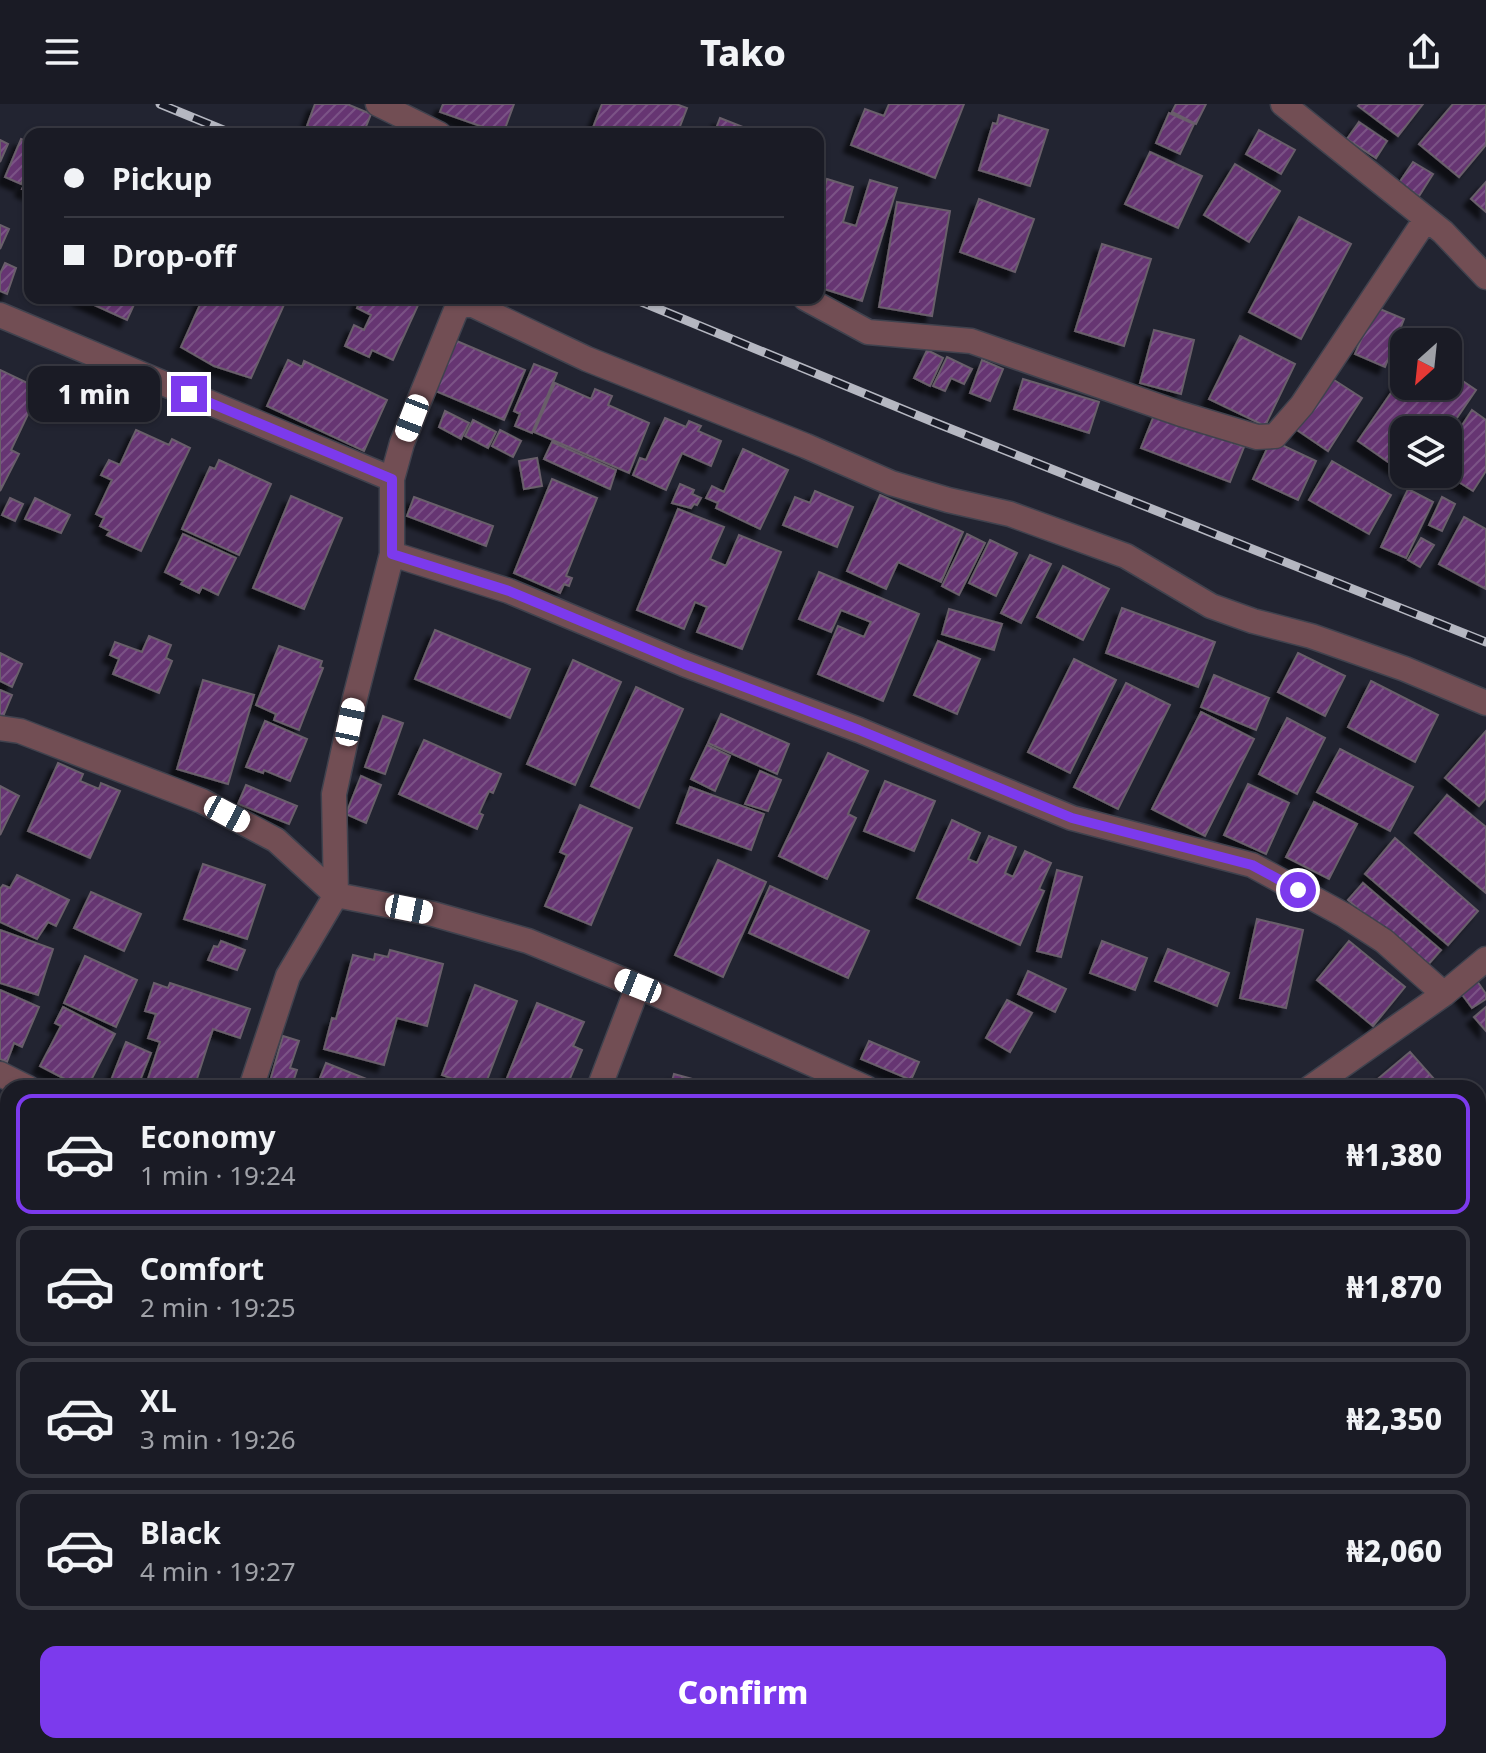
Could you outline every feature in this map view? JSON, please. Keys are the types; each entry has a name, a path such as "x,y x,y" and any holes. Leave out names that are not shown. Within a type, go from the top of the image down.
{"street":[{"path":"378,104 427,128"},
{"path":"1283,104 1443,232 1486,277"},
{"path":"816,304 868,332 971,341 1181,414 1257,437 1275,436 1302,405 1426,219"},
{"path":"254,1080 288,976 336,895 334,794 392,554 392,479 402,443 456,310 463,305 473,305 587,359 891,483 1010,514 1126,556 1211,606 1405,669 1486,703"},
{"path":"0,315 392,479"},
{"path":"392,554 509,591 1072,818 1252,865 1344,915 1384,941 1444,994"},
{"path":"0,728 20,731 202,801 276,840 336,895 433,914 528,941 638,986 848,1080"},
{"path":"1321,1080 1444,994 1486,959"},
{"path":"602,1080 638,986"}],"building":[{"path":"315,104 347,104 371,114 365,128 307,126"},
{"path":"443,104 514,104 505,128 486,128 440,112"},
{"path":"602,104 676,104 687,108 679,128 593,128"},
{"path":"889,104 964,104 935,178 851,145 865,109 884,116"},
{"path":"1176,104 1206,104 1196,124 1172,112"},
{"path":"1423,104 1398,136 1358,106"},
{"path":"1453,104 1486,104 1486,145 1459,177 1419,144"},
{"path":"1169,113 1194,124 1180,154 1156,143"},
{"path":"999,115 1048,130 1030,186 979,170 993,123 997,124"},
{"path":"720,118 743,127 743,128 716,128"},
{"path":"1359,122 1387,141 1376,158 1347,139"},
{"path":"1259,130 1295,150 1281,174 1246,154"},
{"path":"21,139 24,140 24,177 21,184 5,177"},
{"path":"0,140 8,144 0,162"},
{"path":"1150,152 1202,176 1178,228 1125,204"},
{"path":"1413,162 1433,174 1419,196 1399,183"},
{"path":"1235,164 1280,191 1249,242 1204,215"},
{"path":"827,179 853,187 843,222 856,226 870,180 897,188 862,301 824,289 824,189"},
{"path":"1486,182 1486,212 1471,199"},
{"path":"979,199 1034,219 1015,272 960,252"},
{"path":"897,202 950,211 932,316 879,307"},
{"path":"1299,217 1351,244 1301,339 1249,312"},
{"path":"0,225 9,229 0,249"},
{"path":"1102,244 1151,259 1124,346 1075,331"},
{"path":"5,263 16,268 7,294 0,291 0,274"},
{"path":"92,304 134,304 127,320"},
{"path":"200,304 284,304 251,378 214,366 181,347"},
{"path":"359,304 419,304 393,360 372,350 369,357 345,346 354,325 364,330 371,315 357,308"},
{"path":"1375,307 1404,319 1400,328 1390,328 1390,354 1385,367 1355,354"},
{"path":"1154,330 1194,340 1181,394 1140,383"},
{"path":"1240,336 1295,364 1265,426 1209,399"},
{"path":"452,339 525,370 504,420 431,389"},
{"path":"927,350 943,358 930,386 914,378"},
{"path":"947,357 972,369 964,384 951,378 945,391 933,386"},
{"path":"288,360 302,367 304,361 387,400 364,451 267,406"},
{"path":"982,360 1003,369 990,401 970,393"},
{"path":"534,364 557,373 532,433 515,426 520,414 514,411"},
{"path":"0,370 40,389 11,450 19,454 0,491"},
{"path":"1331,378 1362,398 1328,451 1297,430"},
{"path":"1023,379 1099,402 1089,433 1014,409"},
{"path":"1462,380 1476,390 1458,416 1390,416 1390,463 1358,441 1390,394 1390,400 1462,400"},
{"path":"555,383 591,399 595,389 612,396 608,405 649,423 629,473 534,432"},
{"path":"1472,410 1486,420 1486,471 1473,491 1462,484 1462,425"},
{"path":"445,411 469,423 461,439 439,427"},
{"path":"1155,413 1244,447 1230,482 1141,448"},
{"path":"665,418 686,427 689,421 701,426 698,431 721,441 711,466 682,453 666,490 633,475 640,458 646,460"},
{"path":"473,420 496,432 488,448 465,436"},
{"path":"136,430 169,445 172,439 190,448 141,551 107,535 110,531 100,526 104,518 96,514 112,480 101,475 109,460 120,465"},
{"path":"500,430 521,441 513,457 492,446"},
{"path":"1271,440 1316,461 1298,500 1253,479"},
{"path":"552,442 616,470 610,489 544,459"},
{"path":"743,449 788,470 760,529 716,508 718,503 706,498 712,486 724,492"},
{"path":"537,458 542,486 524,489 519,461"},
{"path":"219,460 271,484 239,555 182,529 210,467 215,469"},
{"path":"1332,461 1391,495 1369,534 1309,500"},
{"path":"552,479 597,498 566,576 572,578 569,586 564,584 560,593 514,573"},
{"path":"680,484 694,490 692,494 701,498 697,505 691,508 672,503"},
{"path":"1408,489 1433,502 1406,558 1381,547"},
{"path":"815,491 853,507 837,547 783,525 795,497 810,503"},
{"path":"880,495 963,532 941,582 898,562 886,589 847,571"},
{"path":"291,496 342,518 304,609 253,588"},
{"path":"414,497 493,526 486,546 407,516"},
{"path":"1442,497 1455,504 1442,531 1429,525"},
{"path":"10,498 23,504 15,521 2,515"},
{"path":"35,498 70,515 61,533 25,519"},
{"path":"678,509 724,527 710,559 726,566 739,535 781,552 742,649 697,632 707,607 695,602 684,629 637,610"},
{"path":"1464,517 1486,529 1486,589 1439,564"},
{"path":"183,534 236,558 218,595 202,587 199,593 165,572"},
{"path":"967,534 985,543 959,595 942,586"},
{"path":"1421,538 1434,545 1420,567 1408,560"},
{"path":"990,540 1017,553 996,596 969,583"},
{"path":"1030,555 1051,564 1021,623 1001,613"},
{"path":"1063,566 1109,589 1083,640 1037,617"},
{"path":"819,572 919,614 883,701 818,674 838,626 864,637 871,622 841,610 831,632 799,619"},
{"path":"1122,608 1215,642 1198,687 1106,653"},
{"path":"949,609 1002,624 994,650 942,634"},
{"path":"435,630 530,669 510,718 415,679"},
{"path":"149,636 171,645 166,658 172,661 159,693 113,674 119,659 110,655 115,642 142,652"},
{"path":"938,641 980,659 957,714 914,695"},
{"path":"279,646 322,661 320,667 323,668 299,730 274,720 276,714 256,705"},
{"path":"0,653 22,664 12,687 0,681"},
{"path":"1298,653 1345,676 1325,716 1278,692"},
{"path":"1074,659 1116,680 1070,773 1028,752"},
{"path":"573,660 621,682 575,785 527,764"},
{"path":"1214,675 1269,698 1256,730 1201,707"},
{"path":"203,680 254,695 228,784 177,769"},
{"path":"1371,681 1438,715 1415,762 1348,727"},
{"path":"1126,683 1170,705 1118,809 1074,787"},
{"path":"636,687 683,709 639,808 591,786"},
{"path":"0,690 12,695 2,719 0,718"},
{"path":"1201,712 1254,739 1205,836 1152,809"},
{"path":"721,714 789,744 777,774 708,743"},
{"path":"383,716 403,723 385,774 365,767"},
{"path":"1287,718 1325,738 1297,794 1259,774"},
{"path":"265,721 307,739 290,781 264,770 263,773 246,767"},
{"path":"1486,731 1486,798 1479,806 1445,778"},
{"path":"424,740 501,774 479,813 483,815 477,829 399,794"},
{"path":"707,745 730,756 715,791 691,779"},
{"path":"1340,749 1413,787 1390,831 1317,792"},
{"path":"828,753 868,771 848,814 856,818 827,879 779,856"},
{"path":"58,763 83,774 80,781 99,789 101,783 120,791 90,858 28,831"},
{"path":"760,771 781,780 768,811 745,804"},
{"path":"361,776 381,785 366,823 346,814"},
{"path":"885,781 935,801 914,851 864,831"},
{"path":"1248,784 1289,803 1266,854 1224,835"},
{"path":"246,785 297,806 289,824 238,804"},
{"path":"0,786 19,796 0,835"},
{"path":"690,787 764,814 751,850 677,823"},
{"path":"1447,795 1486,827 1486,893 1415,833"},
{"path":"1314,802 1357,824 1329,879 1286,857"},
{"path":"580,805 632,828 591,925 545,906 567,855 560,852"},
{"path":"952,820 980,833 968,859 977,863 989,836 1016,847 1005,873 1013,877 1025,851 1051,863 1039,889 1044,891 1020,945 917,898"},
{"path":"1395,838 1478,911 1448,945 1365,874"},
{"path":"718,860 766,882 723,977 675,955"},
{"path":"203,864 265,885 247,939 184,919"},
{"path":"1057,870 1082,877 1061,957 1037,951"},
{"path":"17,875 69,900 56,926 48,922 37,939 0,922 0,889 3,885 10,888"},
{"path":"1363,883 1441,950 1426,967 1348,900"},
{"path":"770,886 869,931 848,978 749,933"},
{"path":"91,892 141,914 124,951 74,928"},
{"path":"1257,919 1303,930 1286,1008 1240,998"},
{"path":"0,930 53,949 38,995 0,983"},
{"path":"221,941 245,950 237,970 208,960 214,946 218,947"},
{"path":"1102,941 1147,958 1135,990 1090,973"},
{"path":"1349,941 1405,987 1373,1026 1317,980"},
{"path":"1168,949 1229,973 1217,1006 1155,981"},
{"path":"390,950 443,964 427,1026 397,1018 384,1065 324,1049 332,1018 336,1019 353,955 374,960 375,954 388,957"},
{"path":"85,956 137,980 116,1027 64,1003"},
{"path":"1028,971 1066,989 1055,1012 1018,994"},
{"path":"1475,978 1486,999 1472,1008 1458,989"},
{"path":"154,983 168,988 170,983 250,1009 240,1038 213,1029 197,1080 148,1080 160,1042 148,1038 156,1014 145,1011"},
{"path":"475,985 517,1001 487,1080 455,1080 442,1075"},
{"path":"0,990 39,1007 22,1047 14,1043 7,1062 0,1059"},
{"path":"1007,1000 1032,1013 1010,1052 986,1038"},
{"path":"537,1003 584,1022 573,1046 582,1050 569,1080 506,1080"},
{"path":"63,1007 115,1034 91,1080 67,1080 40,1066 61,1026 55,1023"},
{"path":"1486,1007 1486,1031 1474,1017"},
{"path":"283,1036 299,1041 290,1068 297,1070 294,1080 270,1080"},
{"path":"869,1041 919,1062 911,1080 861,1059"},
{"path":"126,1042 151,1053 140,1080 111,1080"},
{"path":"1410,1052 1435,1080 1377,1080"},
{"path":"326,1063 369,1080 319,1080"},
{"path":"674,1074 696,1080 672,1080"}],"railway":[{"path":"160,104 218,128"},
{"path":"647,304 1486,642"}],"route":[{"path":"189,394 392,479 392,554 509,591 1072,818 1252,865 1298,890"}]}
